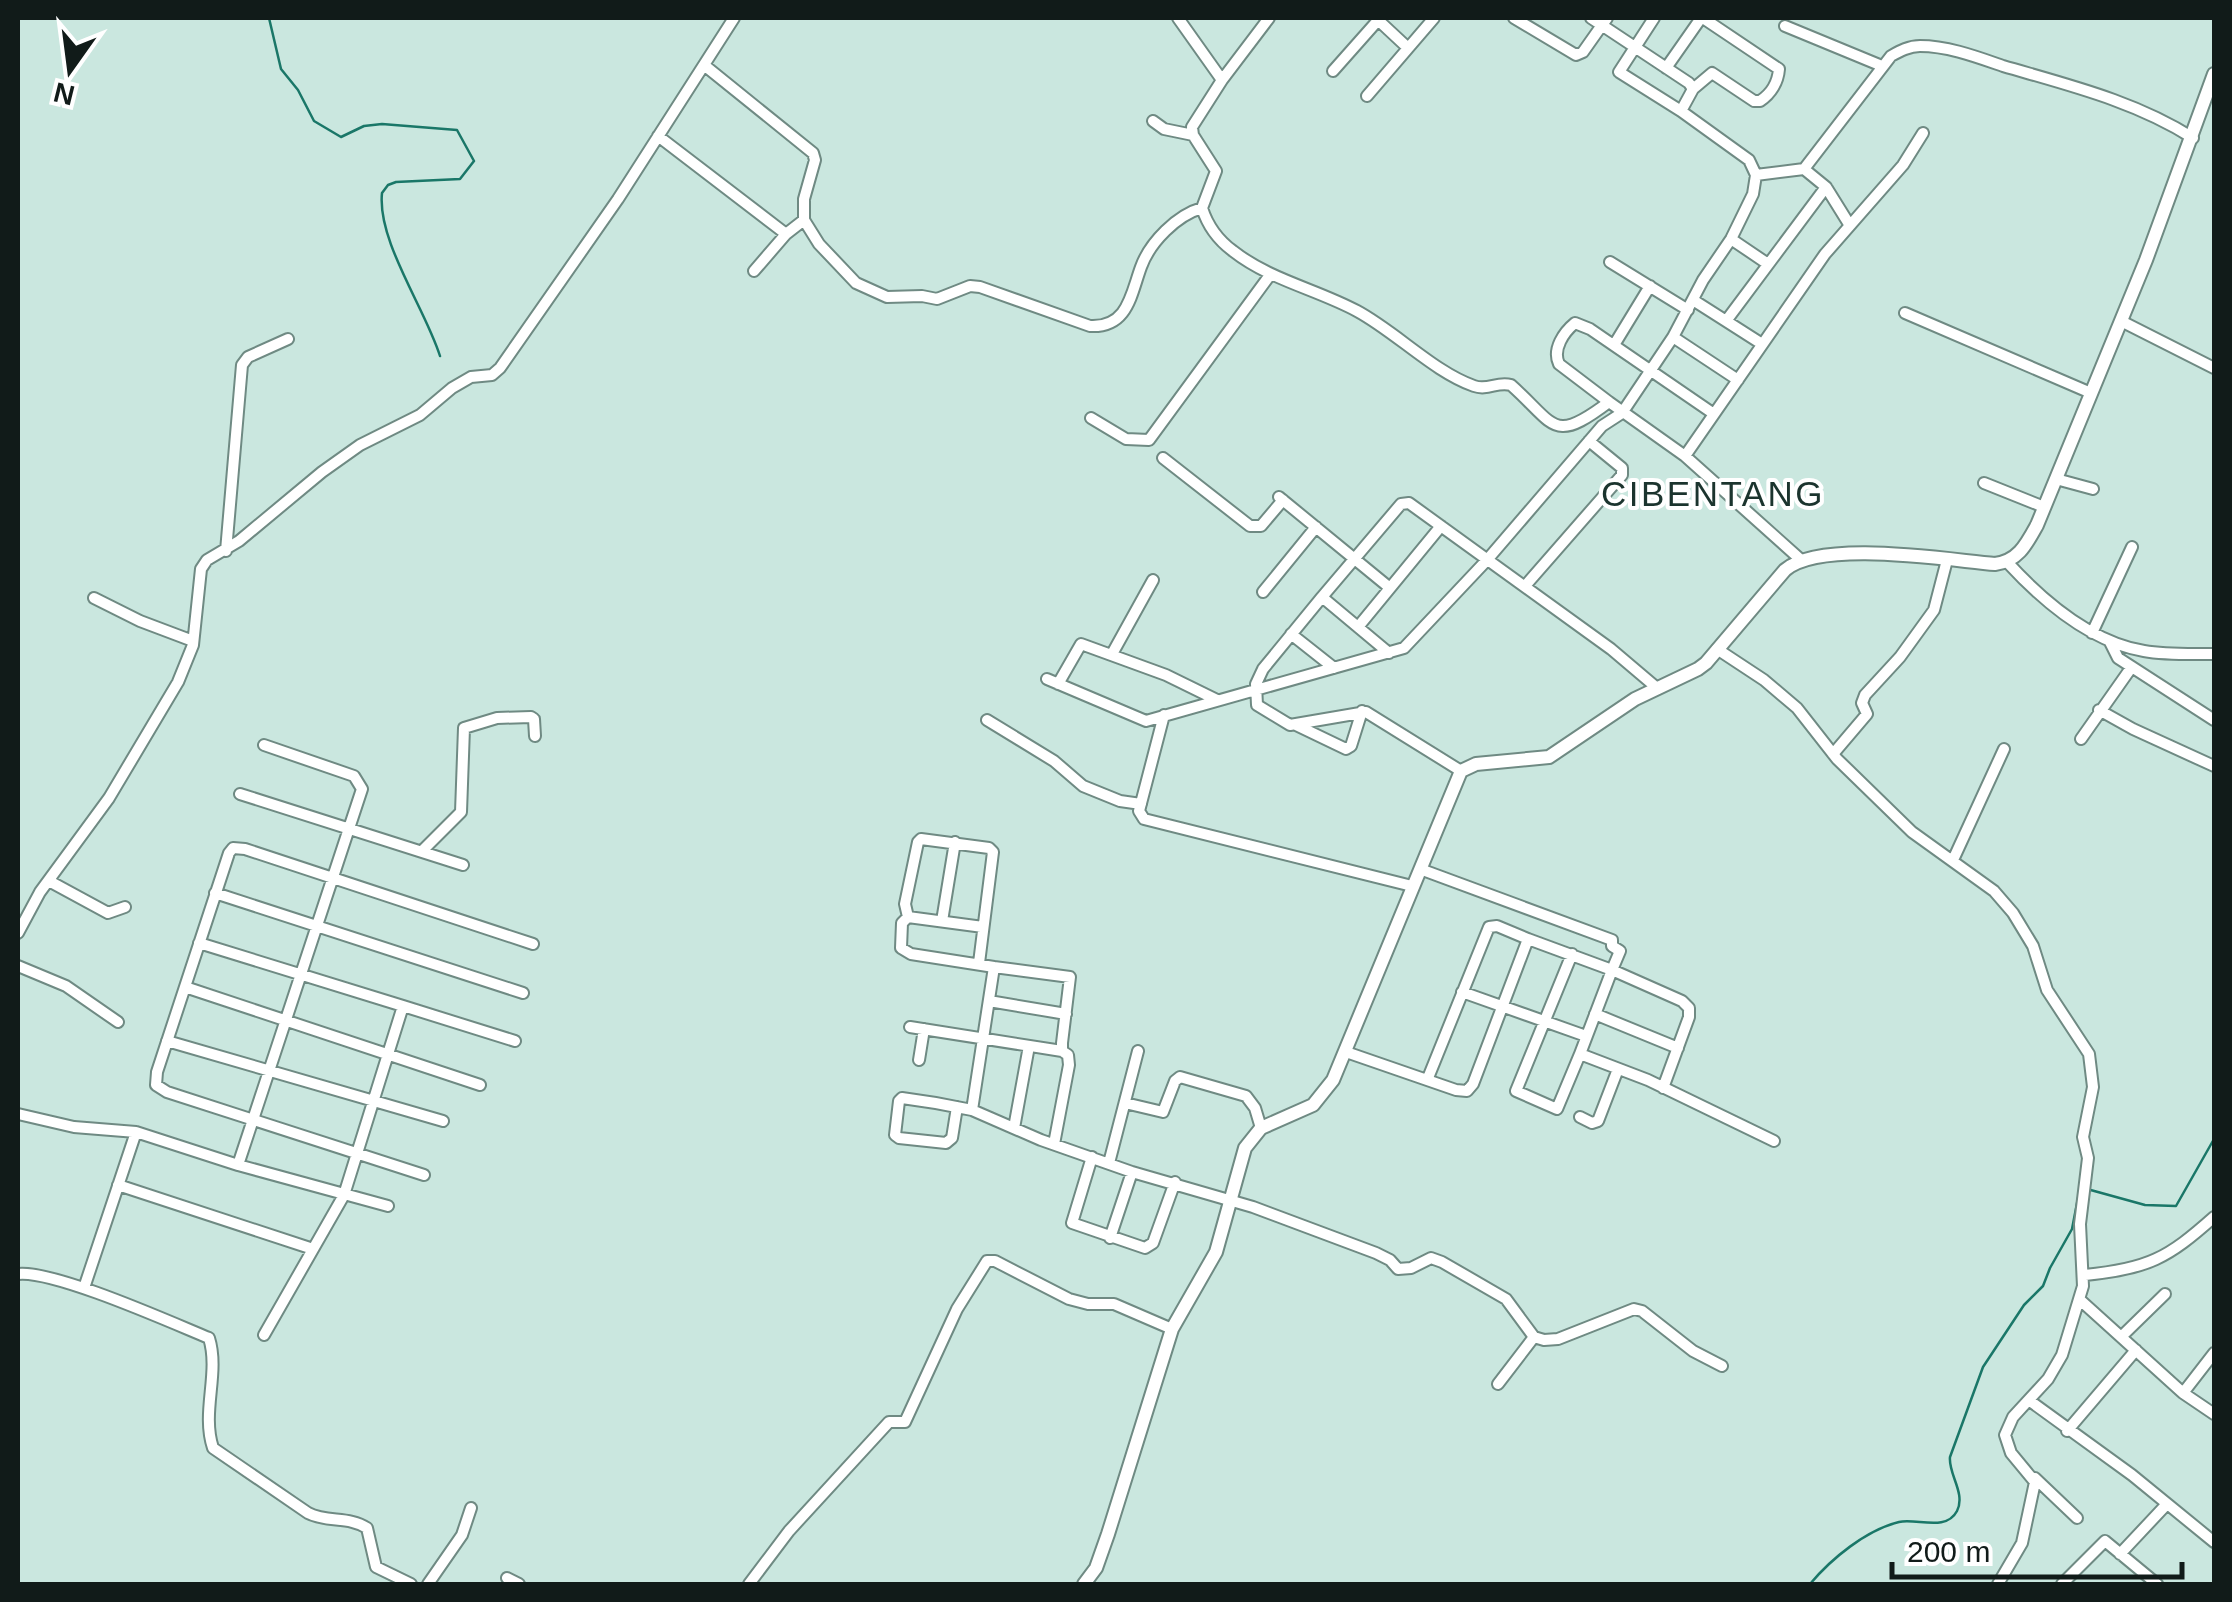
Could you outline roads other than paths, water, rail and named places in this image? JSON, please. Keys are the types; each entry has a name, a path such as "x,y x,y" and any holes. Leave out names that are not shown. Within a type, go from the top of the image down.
{"street":[{"path":"18,933 49,880 109,798 178,682 193,641 201,569 206,560 226,551 360,446 420,415 452,388 472,377 492,375 500,368 618,200 734,18"},
{"path":"1178,18 1222,80"},
{"path":"1269,18 1194,122 1192,135 1216,171 1202,208 1218,238 1270,275 1360,313 1459,380 1483,389 1502,383 1511,385 1557,427 1568,428 1609,402"},
{"path":"1368,96 1434,18"},
{"path":"1514,18 1576,55 1583,52 1604,21"},
{"path":"1591,18 1604,21 1693,89"},
{"path":"1217,700 1166,675 1079,645 1052,681 1142,720 1164,715 1389,653 1412,643 1602,426 1622,413 1651,371 1731,239 1752,194 1756,174 1749,160 1618,72 1654,18"},
{"path":"1666,68 1702,18 1779,68 1770,92 1760,102 1712,73 1693,89 1681,111"},
{"path":"1333,71 1379,19 1408,48"},
{"path":"1784,26 1882,66"},
{"path":"1804,169 1891,56 1920,46 1962,53 2125,104 2162,118 2193,138"},
{"path":"704,65 813,153 816,160 804,199 804,220 819,244 856,283 876,294 937,300 970,286 980,287 1096,327 1108,324 1126,308 1145,259 1174,222 1187,212 1202,208"},
{"path":"1084,1584 1096,1568 1108,1534 1172,1329 1216,1252 1245,1148 1261,1128 1313,1105 1334,1080 1462,771 1476,764 1549,757 1603,719 1698,669 1800,559 1861,553 2008,562 2026,544 2056,479 2193,138 2214,74"},
{"path":"1153,120 1164,129 1192,135"},
{"path":"1685,456 1849,224 1902,164 1923,133"},
{"path":"658,136 786,234"},
{"path":"1756,174 1804,169 1826,187 1849,224"},
{"path":"1726,321 1826,187"},
{"path":"754,271 786,234 804,220"},
{"path":"1731,239 1768,264"},
{"path":"1610,262 1650,286 1726,321 1762,344"},
{"path":"1091,418 1126,439 1149,440 1270,275"},
{"path":"1614,345 1650,286"},
{"path":"1905,314 2092,393"},
{"path":"2121,321 2214,368"},
{"path":"1714,414 1576,323 1560,343 1558,364 1685,456 1800,559"},
{"path":"1673,336 1738,380"},
{"path":"226,551 242,365 248,357 288,339"},
{"path":"1525,586 1623,473 1589,441"},
{"path":"1164,458 1250,526 1261,526 1280,498 1390,588"},
{"path":"2056,479 2093,489"},
{"path":"1984,483 2044,507"},
{"path":"1362,711 1346,749 1263,711 1257,705 1256,690 1263,669 1404,503 1411,504 1525,586 1657,688"},
{"path":"1358,627 1441,526"},
{"path":"1263,592 1316,527"},
{"path":"2092,632 2132,547"},
{"path":"1833,754 1867,714 1862,704 1865,695 1900,657 1934,610 1947,560"},
{"path":"2008,562 2023,581 2110,642 2146,652 2214,654"},
{"path":"1112,654 1153,580"},
{"path":"1322,597 1389,653"},
{"path":"94,598 140,622 193,641"},
{"path":"1291,634 1334,668"},
{"path":"2110,642 2116,656 2131,668 2214,720"},
{"path":"1718,649 1797,708 1833,754 1912,832 1994,891 2033,946 2048,990 2089,1054 2094,1087 2083,1133 2088,1171 2080,1235 2084,1276 2079,1299 2062,1355 2030,1401 2013,1416 2004,1435 2011,1453 2077,1518"},
{"path":"2081,739 2131,668"},
{"path":"2099,710 2132,730 2214,766"},
{"path":"1296,725 1362,711 1390,723 1462,771"},
{"path":"1164,715 1141,817 1412,886"},
{"path":"422,852 461,812 464,728 497,718 530,717 534,719 535,736"},
{"path":"987,720 1059,764 1083,786 1141,804"},
{"path":"238,1165 362,789 358,778 264,745"},
{"path":"1953,860 2004,749"},
{"path":"240,794 463,865"},
{"path":"908,917 905,904 918,842 926,838 989,848 993,852 979,963"},
{"path":"942,921 955,842"},
{"path":"424,1175 160,1088 157,1072 229,853 238,847 534,944"},
{"path":"1420,868 1612,940 1612,946 1620,951 1556,1108 1518,1094 1516,1088 1572,954"},
{"path":"49,880 108,913 124,907"},
{"path":"216,893 523,993"},
{"path":"908,917 984,927"},
{"path":"908,917 902,923 904,952 1068,976 1062,1051"},
{"path":"1428,1078 1488,927 1498,926 1663,991 1689,1008 1663,1088"},
{"path":"1346,1052 1456,1090 1471,1087 1528,938"},
{"path":"199,942 516,1041"},
{"path":"18,966 66,986 118,1022"},
{"path":"972,1110 994,967"},
{"path":"184,987 480,1085"},
{"path":"1462,992 1586,1036"},
{"path":"989,1002 1066,1014"},
{"path":"264,1335 344,1195 403,1006"},
{"path":"1595,1014 1678,1048"},
{"path":"910,1027 1062,1051 1069,1064 1054,1144"},
{"path":"919,1060 924,1030"},
{"path":"167,1041 443,1121"},
{"path":"1014,1128 1029,1046"},
{"path":"1109,1163 1138,1051"},
{"path":"1580,1054 1774,1141"},
{"path":"1580,1117 1598,1122 1618,1069"},
{"path":"1124,1103 1163,1112 1180,1077 1246,1096 1255,1108 1261,1128"},
{"path":"958,1107 952,1138 946,1143 895,1135 901,1099 958,1107 972,1110 1132,1172 1232,1200 1376,1253 1398,1269 1430,1258 1442,1262 1506,1300 1534,1336 1544,1340 1558,1339 1634,1309 1642,1311 1693,1351 1722,1366"},
{"path":"18,1114 74,1127 136,1132 388,1206"},
{"path":"84,1288 136,1132"},
{"path":"1092,1157 1072,1223 1110,1238 1145,1248 1152,1245 1175,1182"},
{"path":"1110,1238 1132,1172"},
{"path":"118,1185 314,1249"},
{"path":"2084,1276 2154,1263 2177,1250 2214,1217"},
{"path":"750,1584 789,1532 889,1422 905,1422 957,1309 986,1262 995,1260 1076,1302 1114,1304 1172,1329"},
{"path":"18,1274 84,1288 208,1338 212,1358 208,1432 213,1448 308,1513 325,1520 362,1524 367,1528 376,1567 411,1584"},
{"path":"2122,1336 2165,1294"},
{"path":"2079,1299 2183,1394 2214,1414"},
{"path":"1498,1384 1534,1336"},
{"path":"2068,1431 2136,1350"},
{"path":"2183,1394 2214,1353"},
{"path":"2030,1401 2132,1475 2214,1542"},
{"path":"2002,1583 2022,1543 2034,1477"},
{"path":"2120,1554 2166,1504"},
{"path":"428,1584 462,1534 471,1508"},
{"path":"2062,1584 2102,1542 2157,1584"},
{"path":"508,1578 519,1584"}],"waterway":[{"path":"269,18 281,69 298,90 314,121 341,137 364,126 382,124 457,130 474,161 460,179 396,182 382,193 382,212 394,253 440,356"},
{"path":"2087,1189 2145,1205 2176,1206 2214,1139"},
{"path":"1810,1584 1839,1556 1874,1532 1899,1522 1946,1521 1957,1511 1959,1497 1950,1457 1983,1367 2024,1305 2043,1286 2072,1229 2079,1193"}],"district":[{"name":"CIBENTANG","path":"1713,494"}]}
